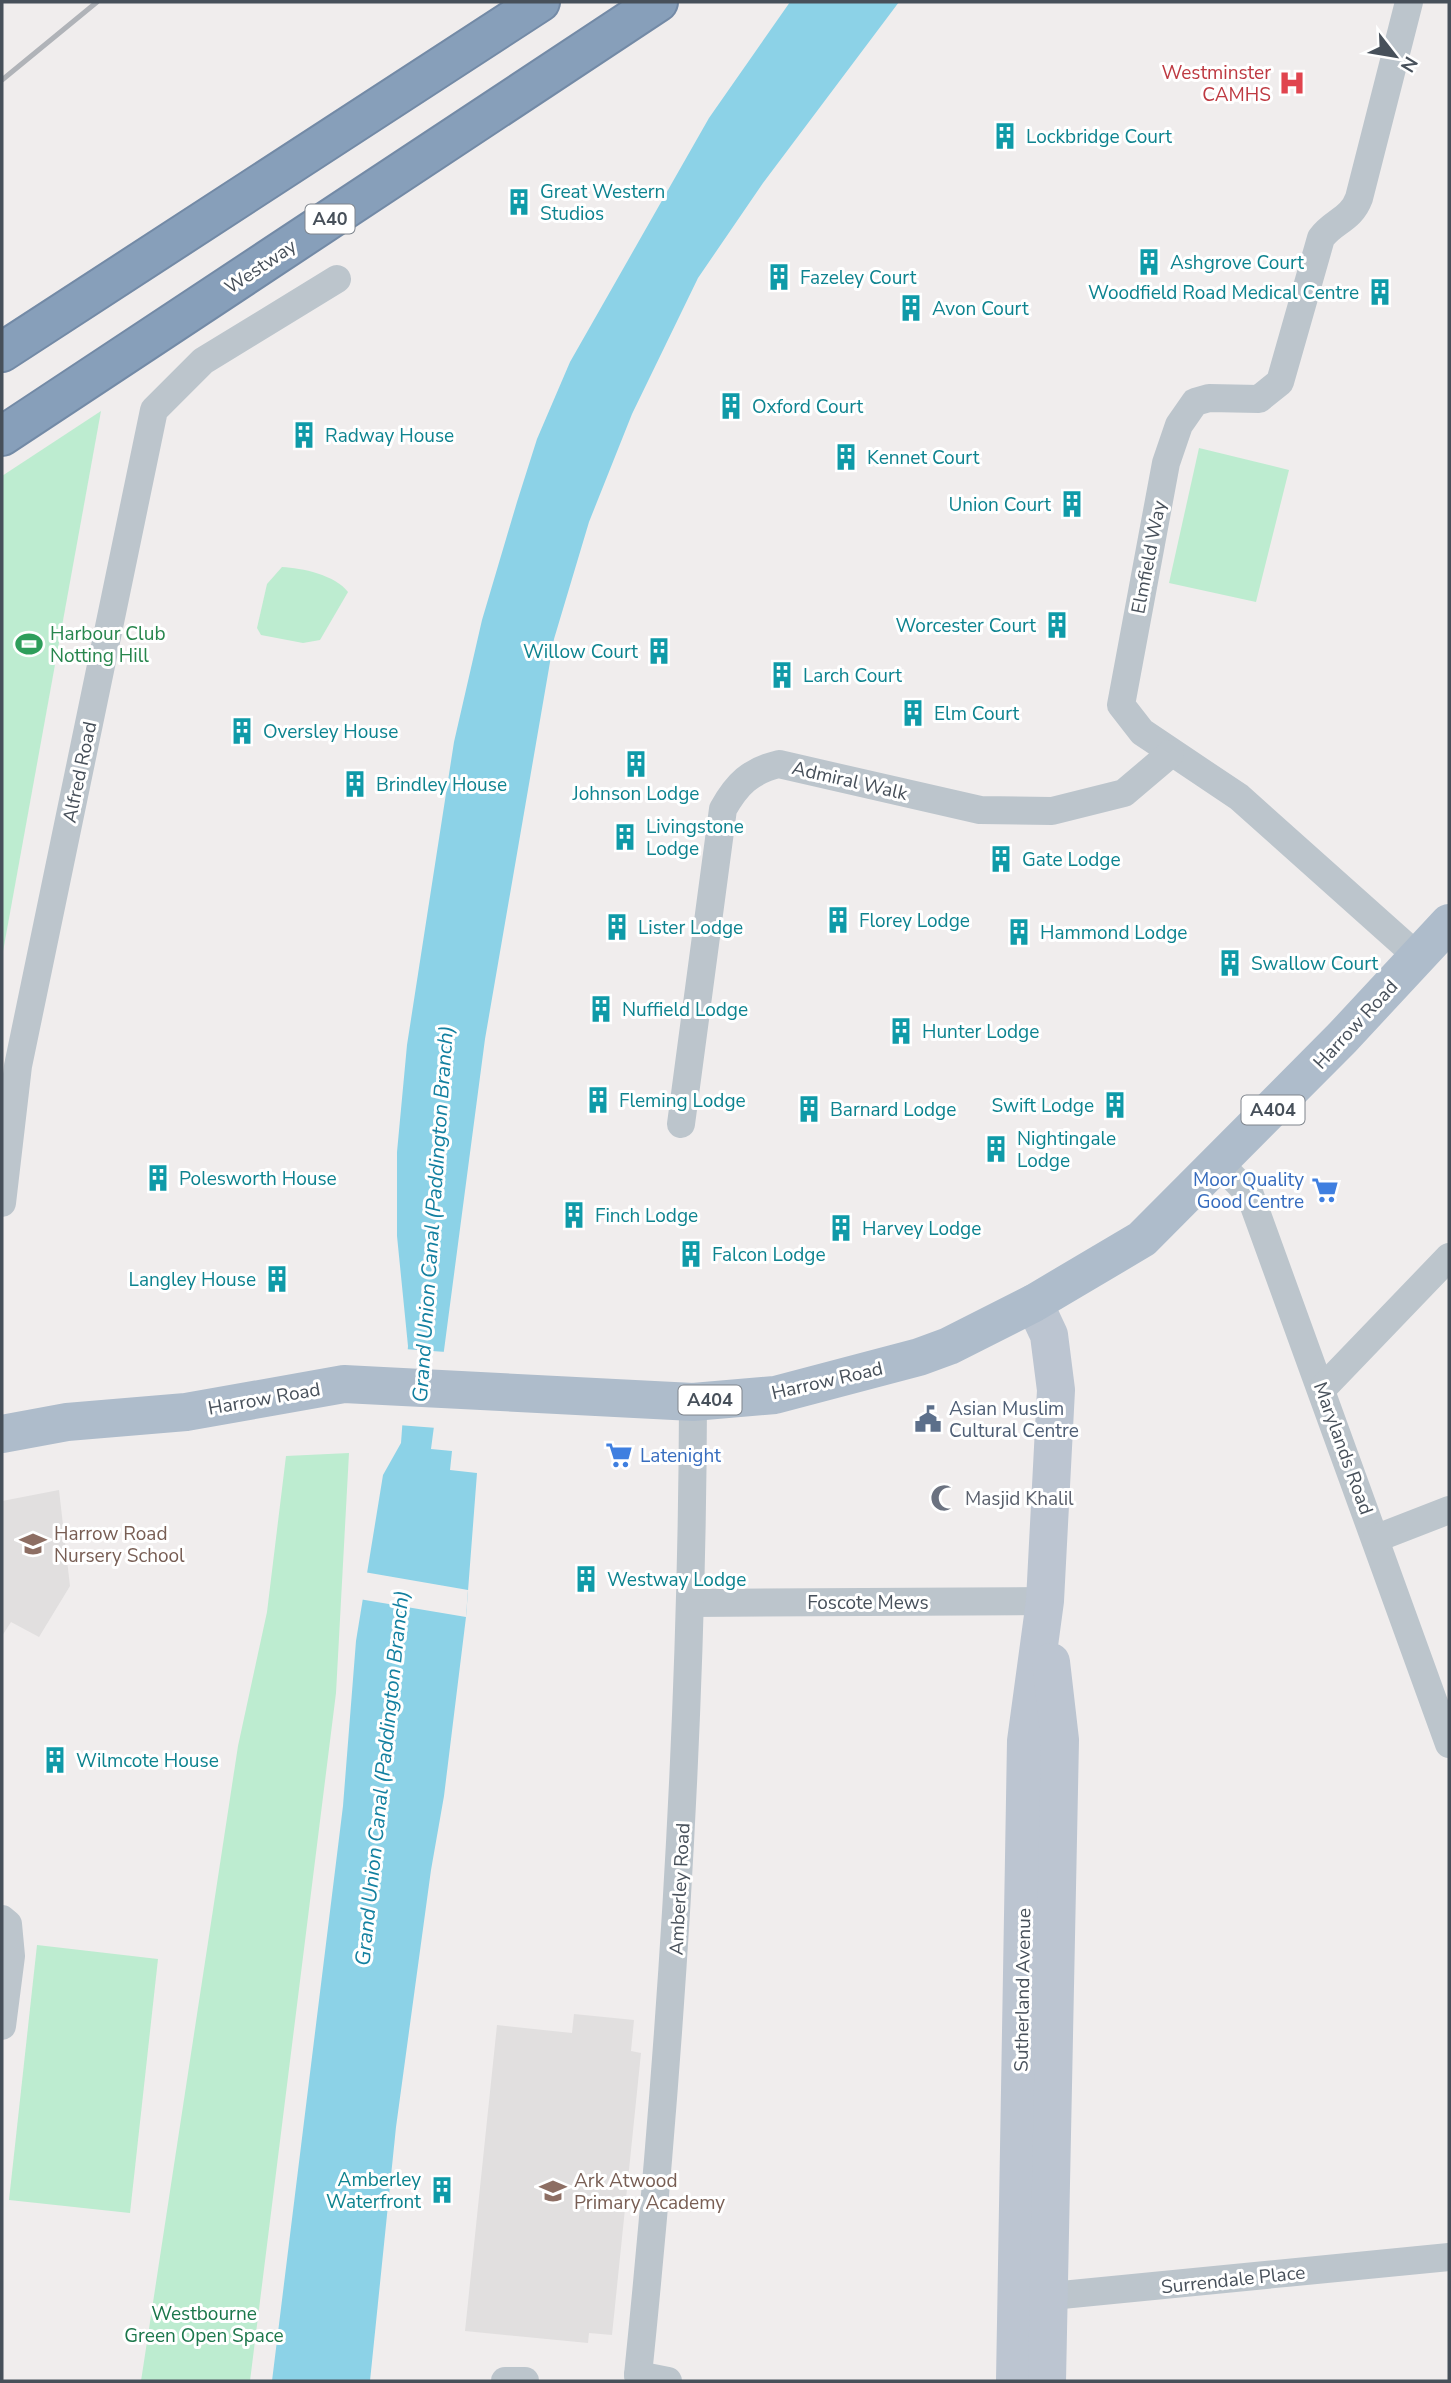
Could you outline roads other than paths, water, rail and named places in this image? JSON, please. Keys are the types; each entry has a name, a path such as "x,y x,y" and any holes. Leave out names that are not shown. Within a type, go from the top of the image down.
{"highway":[{"path":"2,352 540,2"},
{"name":"Westway","path":"2,436 658,2"}],"main road":[{"name":"Harrow Road","path":"2,1432 67,1422 186,1412 344,1384 464,1388 693,1402 775,1395 880,1369 949,1346 1034,1303 1142,1239 1220,1164 1449,923"}],"street":[{"name":"Elmfield Way","path":"1409,2 1356,207 1345,221 1328,228 1321,239 1280,382 1259,399 1209,398 1195,401 1179,425 1166,463 1121,705 1142,732 1170,754 1196,767 1239,797 1417,956"},
{"name":"Alfred Road","path":"2,1203 18,1066 154,410 203,360 337,279"},
{"name":"Admiral Walk","path":"681,1124 723,809 736,786 757,769 779,764 980,810 1052,811 1124,793 1170,754"},
{"name":"Marylands Road","path":"1220,1164 1250,1195 1323,1388 1449,1744"},
{"path":"1323,1388 1449,1257"},
{"name":"Sutherland Avenue","path":"1015,2381 1033,2298 1059,1740 1045,1601 1056,1390 1049,1335 1034,1303"},
{"name":"Amberley Road","path":"633,2378 672,1999 683,1829 693,1402"},
{"path":"1377,1538 1449,1510"},
{"name":"Foscote Mews","path":"690,1603 1045,1601"},
{"path":"2,1919 8,1924 11,1956 2,2026"},
{"name":"Surrendale Place","path":"1033,2298 1449,2257"},
{"name":"Sutherland Avenue","path":"1033,2298 1047,2381"},
{"path":"633,2378 668,2381"},
{"path":"505,2381 525,2381"}],"water":[{"name":"Grand Union Canal (Paddington Branch)","path":"790,2 899,2 763,183 698,278 632,414 589,522 554,639 485,1039 431,1449 452,1451 450,1470 477,1473 466,1617 444,1796 431,1870 396,2127 370,2381 272,2381 343,1806 356,1641 383,1475 401,1443 408,1346 397,1236 397,1152 407,1045 454,742 482,620 517,502 537,439 570,362 709,118"}],"railway":[{"path":"2,80 97,2"}],"place":[{"name":"Westminster CAMHS","path":"1292,83"},
{"name":"Lockbridge Court","path":"1005,136"},
{"name":"Great Western Studios","path":"519,202"},
{"name":"Ashgrove Court","path":"1149,262"},
{"name":"Fazeley Court","path":"779,277"},
{"name":"Woodfield Road Medical Centre","path":"1380,292"},
{"name":"Avon Court","path":"911,308"},
{"name":"Oxford Court","path":"731,406"},
{"name":"Radway House","path":"304,435"},
{"name":"Kennet Court","path":"846,457"},
{"name":"Union Court","path":"1072,504"},
{"name":"Worcester Court","path":"1057,625"},
{"name":"Harbour Club Notting Hill","path":"29,644"},
{"name":"Willow Court","path":"659,651"},
{"name":"Larch Court","path":"782,675"},
{"name":"Elm Court","path":"913,713"},
{"name":"Oversley House","path":"242,731"},
{"name":"Johnson Lodge","path":"636,764"},
{"name":"Brindley House","path":"355,784"},
{"name":"Livingstone Lodge","path":"625,837"},
{"name":"Gate Lodge","path":"1001,859"},
{"name":"Florey Lodge","path":"838,920"},
{"name":"Lister Lodge","path":"617,927"},
{"name":"Hammond Lodge","path":"1019,932"},
{"name":"Swallow Court","path":"1230,963"},
{"name":"Nuffield Lodge","path":"601,1009"},
{"name":"Hunter Lodge","path":"901,1031"},
{"name":"Fleming Lodge","path":"598,1100"},
{"name":"Swift Lodge","path":"1115,1105"},
{"name":"Barnard Lodge","path":"809,1109"},
{"name":"Nightingale Lodge","path":"996,1149"},
{"name":"Polesworth House","path":"158,1178"},
{"name":"Moor Quality Good Centre","path":"1325,1190"},
{"name":"Finch Lodge","path":"574,1215"},
{"name":"Harvey Lodge","path":"841,1228"},
{"name":"Falcon Lodge","path":"691,1254"},
{"name":"Langley House","path":"277,1279"},
{"name":"Asian Muslim Cultural Centre","path":"928,1419"},
{"name":"Latenight","path":"619,1455"},
{"name":"Masjid Khalil","path":"944,1498"},
{"name":"Harrow Road Nursery School","path":"33,1544"},
{"name":"Westway Lodge","path":"586,1579"},
{"name":"Wilmcote House","path":"55,1760"},
{"name":"Amberley Waterfront","path":"442,2190"},
{"name":"Ark Atwood Primary Academy","path":"553,2191"}],"park label":[{"name":"Westbourne Green Open Space","path":"204,2324"}]}
